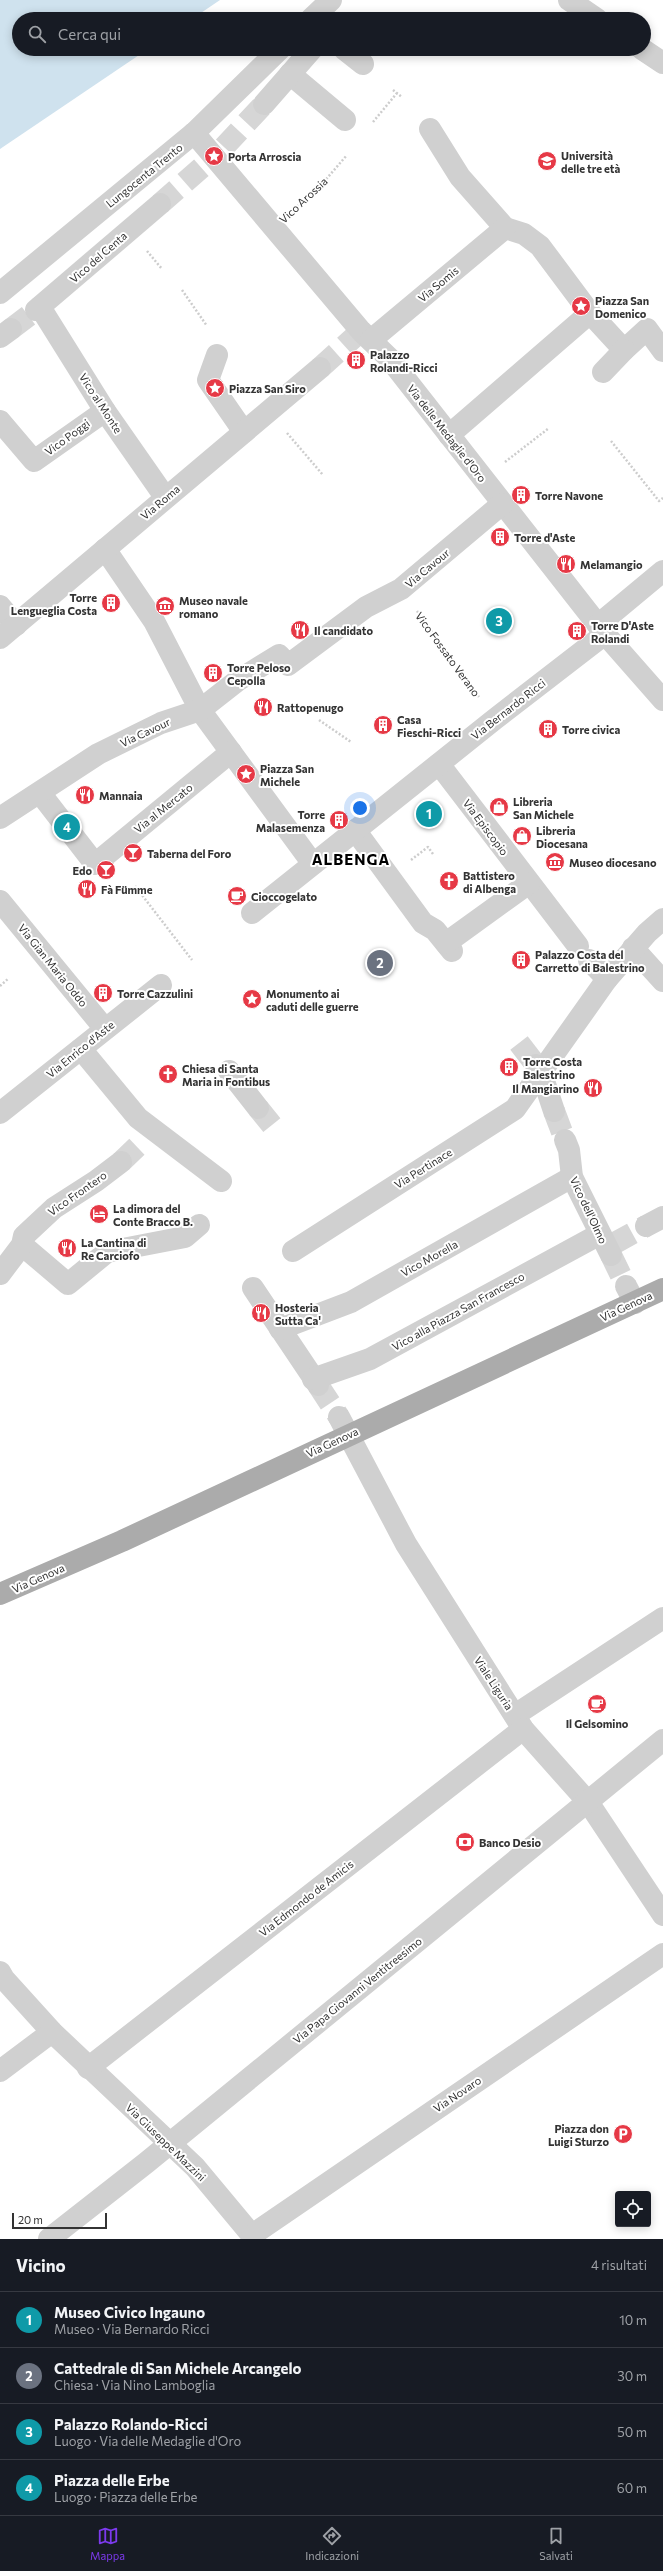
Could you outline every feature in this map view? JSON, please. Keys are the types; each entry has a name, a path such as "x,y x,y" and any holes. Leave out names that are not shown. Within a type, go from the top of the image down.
{"main road":[{"name":"Via Genova","path":"0,1594 122,1541 344,1426 630,1294 663,1289"}],"street":[{"path":"318,12 331,0"},
{"path":"569,0 587,12"},
{"path":"651,55 663,63"},
{"name":"Lungocenta Trento","path":"0,293 194,133 273,56"},
{"path":"264,104 306,56"},
{"path":"353,56 363,64"},
{"path":"290,74 345,120"},
{"path":"430,129 460,177 505,228 524,234 540,246 590,314 624,350"},
{"name":"Via delle Medaglie d'Oro","path":"194,133 216,155 361,331 389,358 482,479 602,630 663,700"},
{"name":"Vico del Centa","path":"38,308 160,204"},
{"name":"Via Somis","path":"371,340 505,228"},
{"name":"Vico al Monte","path":"38,308 105,411 165,497"},
{"path":"449,435 590,314"},
{"path":"603,372 647,329 663,351"},
{"path":"217,355 208,380 244,432"},
{"name":"Via Roma","path":"8,632 165,497 320,368"},
{"name":"Vico Poggi","path":"0,421 34,461 105,411"},
{"name":"Via Cavour","path":"0,818 98,754 162,723 200,710 237,681 279,655 288,669 366,607 401,589 502,504"},
{"path":"105,549 154,621 200,710 313,864"},
{"name":"Via Bernardo Ricci","path":"355,830 495,719 602,630 663,571"},
{"path":"0,606 8,632"},
{"name":"Via al Mercato","path":"40,793 105,859 231,752"},
{"name":"Via Episcopio","path":"439,764 529,883 584,953 607,979"},
{"path":"252,913 355,830 423,922 436,930 449,947 529,883"},
{"name":"Via Gian Maria Oddo","path":"0,901 105,1029"},
{"name":"Via Pertinace","path":"293,1251 515,1109 538,1068 607,979 633,948 663,919"},
{"path":"633,948 663,981"},
{"name":"Via Enrico d'Aste","path":"0,1113 161,985"},
{"path":"81,1049 138,1118 149,1136 221,1181"},
{"path":"538,1068 554,1111"},
{"path":"229,1071 258,1108"},
{"name":"Vico dell'Olmo","path":"565,1140 569,1150 572,1177 607,1245"},
{"name":"Vico Frontero","path":"0,1274 22,1245 24,1236 54,1208 96,1181 121,1162"},
{"name":"Vico Morella","path":"280,1329 351,1302 572,1177"},
{"path":"22,1245 68,1284 107,1252 185,1237 199,1225"},
{"name":"Vico alla Piazza San Francesco","path":"280,1329 315,1382 370,1359 607,1245"},
{"path":"253,1288 280,1329"},
{"name":"Viale Liguria","path":"344,1426 406,1544 519,1722 588,1802 663,1915"},
{"name":"Via Edmondo de Amicis","path":"88,2068 519,1722 663,1618"},
{"name":"Via Papa Giovanni Ventitreesimo","path":"49,2239 146,2164 169,2143 663,1740"},
{"name":"Via Novaro","path":"253,2237 663,1954"},
{"path":"0,1972 4,1979 52,2032 0,2071"},
{"name":"Via Giuseppe Mazzini","path":"52,2032 88,2068 194,2167 253,2237"}],"path":[{"path":"392,90 402,97"},
{"path":"372,123 397,93"},
{"name":"Vico Arossia","path":"274,226 316,191 347,155"},
{"path":"182,290 207,326"},
{"path":"269,411 323,475"},
{"path":"482,479 549,428"},
{"path":"611,441 659,501 663,498"},
{"name":"Vico Fossato Verano","path":"401,589 495,719"},
{"path":"318,720 351,742"},
{"path":"428,847 433,854"},
{"path":"135,886 192,960"},
{"path":"0,986 9,978"}],"water":[{"path":"0,0 220,0 202,12 12,12 12,56 138,56 0,149"}],"tunnel":[{"path":"224,147 264,104"},
{"path":"160,204 209,161"},
{"path":"11,329 36,310"},
{"path":"320,368 361,331"},
{"path":"519,1043 536,1065"},
{"path":"258,1108 275,1129"},
{"path":"554,1111 565,1140"},
{"path":"121,1162 143,1141"},
{"path":"613,1244 646,1226"},
{"path":"611,1255 626,1286"},
{"path":"318,1385 339,1417"}],"place":[{"name":"Porta Arroscia","path":"214,156"},
{"name":"Università delle tre età","path":"547,161"},
{"name":"Piazza San Domenico","path":"581,306"},
{"name":"Palazzo Rolandi-Ricci","path":"356,360"},
{"name":"Piazza San Siro","path":"215,388"},
{"name":"Torre Navone","path":"521,495"},
{"name":"Torre d'Aste","path":"500,537"},
{"name":"Melamangio","path":"566,564"},
{"name":"Torre Lengueglia Costa","path":"111,603"},
{"name":"Museo navale romano","path":"165,606"},
{"name":"Palazzo Rolando-Ricci","path":"499,621"},
{"name":"Il candidato","path":"300,630"},
{"name":"Torre D'Aste Rolandi","path":"577,631"},
{"name":"Torre Peloso Cepolla","path":"213,673"},
{"name":"Rattopenugo","path":"263,707"},
{"name":"Casa Fieschi-Ricci","path":"383,725"},
{"name":"Torre civica","path":"548,729"},
{"name":"Piazza San Michele","path":"246,774"},
{"name":"Mannaia","path":"85,795"},
{"name":"Libreria San Michele","path":"499,807"},
{"name":"Museo Civico Ingauno","path":"429,814"},
{"name":"Torre Malasemenza","path":"339,820"},
{"name":"Piazza delle Erbe","path":"67,827"},
{"name":"Libreria Diocesana","path":"522,836"},
{"name":"Taberna del Foro","path":"133,853"},
{"name":"Museo diocesano","path":"555,862"},
{"name":"Edo","path":"106,870"},
{"name":"Battistero di Albenga","path":"449,881"},
{"name":"Fà Fümme","path":"87,889"},
{"name":"Cioccogelato","path":"237,896"},
{"name":"Palazzo Costa del Carretto di Balestrino","path":"521,960"},
{"name":"Cattedrale di San Michele Arcangelo","path":"380,963"},
{"name":"Torre Cazzulini","path":"103,993"},
{"name":"Monumento ai caduti delle guerre","path":"252,999"},
{"name":"Torre Costa Balestrino","path":"509,1067"},
{"name":"Chiesa di Santa Maria in Fontibus","path":"168,1074"},
{"name":"Il Mangiarino","path":"593,1088"},
{"name":"La dimora del Conte Bracco B.","path":"99,1214"},
{"name":"La Cantina di Re Carciofo","path":"67,1248"},
{"name":"Hosteria Sutta Ca'","path":"261,1313"},
{"name":"Il Gelsomino","path":"597,1704"},
{"name":"Banco Desio","path":"465,1842"},
{"name":"Piazza don Luigi Sturzo","path":"623,2134"}],"district":[{"name":"ALBENGA","path":"351,859"}]}
